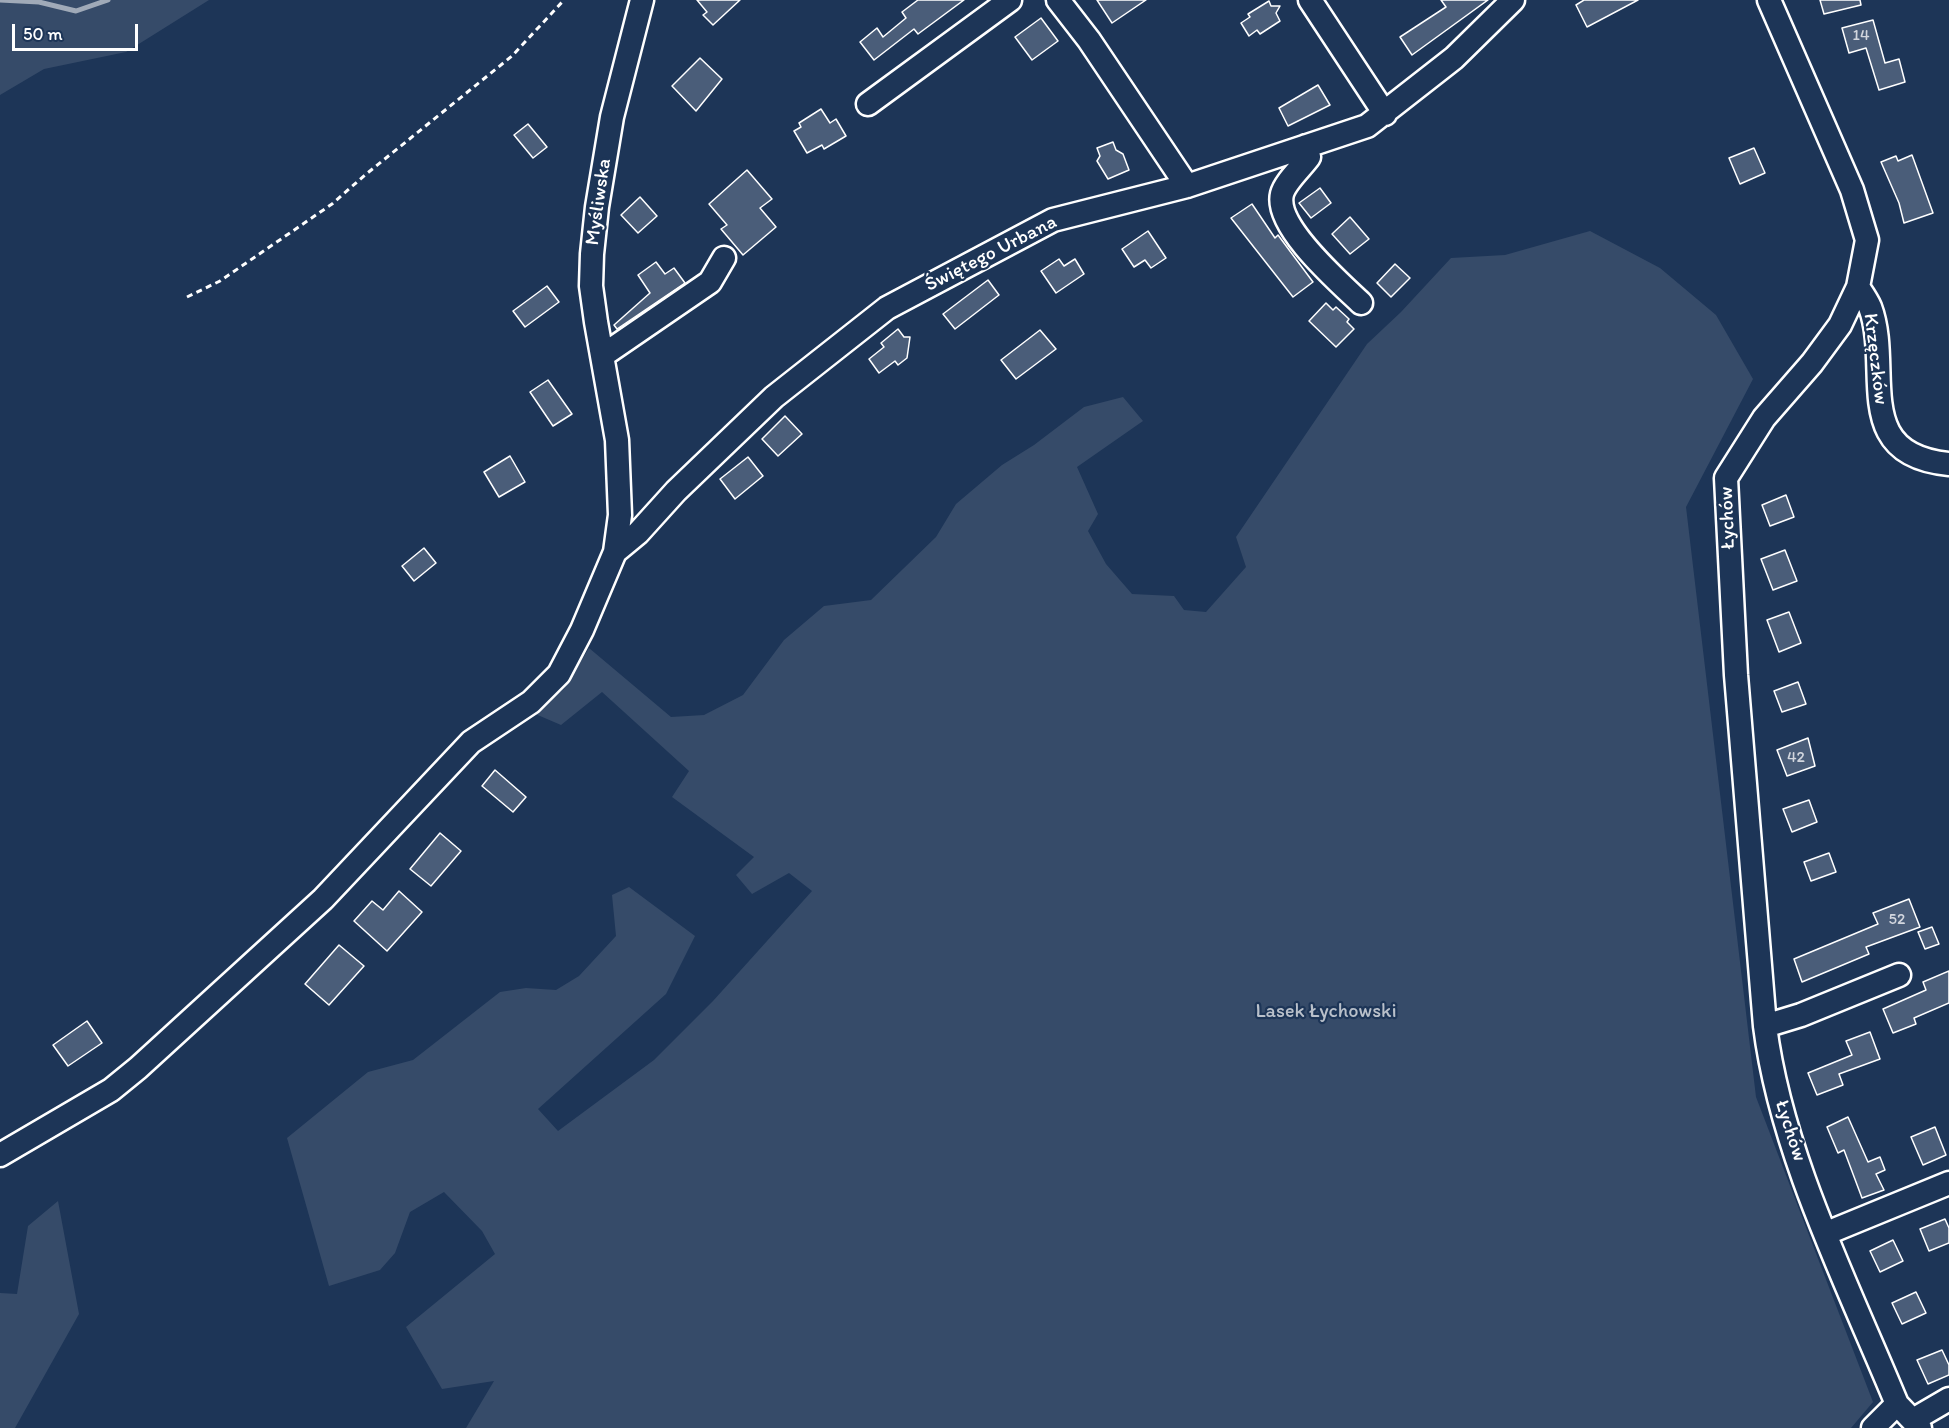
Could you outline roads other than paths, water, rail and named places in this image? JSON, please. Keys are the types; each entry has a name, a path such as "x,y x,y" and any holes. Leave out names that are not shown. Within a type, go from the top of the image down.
{"street":[{"name":"Myśliwska","path":"615,552 620,515 617,440 591,286 597,207 612,117 642,0"},
{"path":"868,104 1010,0"},
{"path":"1058,0 1089,40 1187,186"},
{"path":"1310,0 1385,114"},
{"name":"Świętego Urbana","path":"615,552 638,533 676,491 774,397 887,308 1053,220 1187,186 1367,126 1454,58 1513,0"},
{"name":"Łychów","path":"1769,0 1852,190 1866,240 1858,287 1839,325 1812,363 1764,418 1726,478 1736,675 1765,1026 1770,1067 1780,1105 1827,1233 1910,1417"},
{"path":"1306,146 1310,157 1282,192 1281,208 1296,234 1361,303"},
{"path":"602,356 710,282 724,258"},
{"name":"Krzęczków","path":"1858,287 1870,307 1880,408 1886,426 1899,445 1925,462 1949,464"},
{"path":"0,1155 111,1090 138,1068 323,899 471,742 531,702 559,674 582,630 615,552"},
{"path":"1765,1026 1801,1015 1899,975"},
{"path":"1827,1233 1949,1183"},
{"path":"1873,1428 1910,1417 1949,1399"}],"waterway":[{"path":"0,0 39,2 76,11 108,0"}],"park label":[{"name":"Lasek Łychowski","path":"1326,1012"}]}
